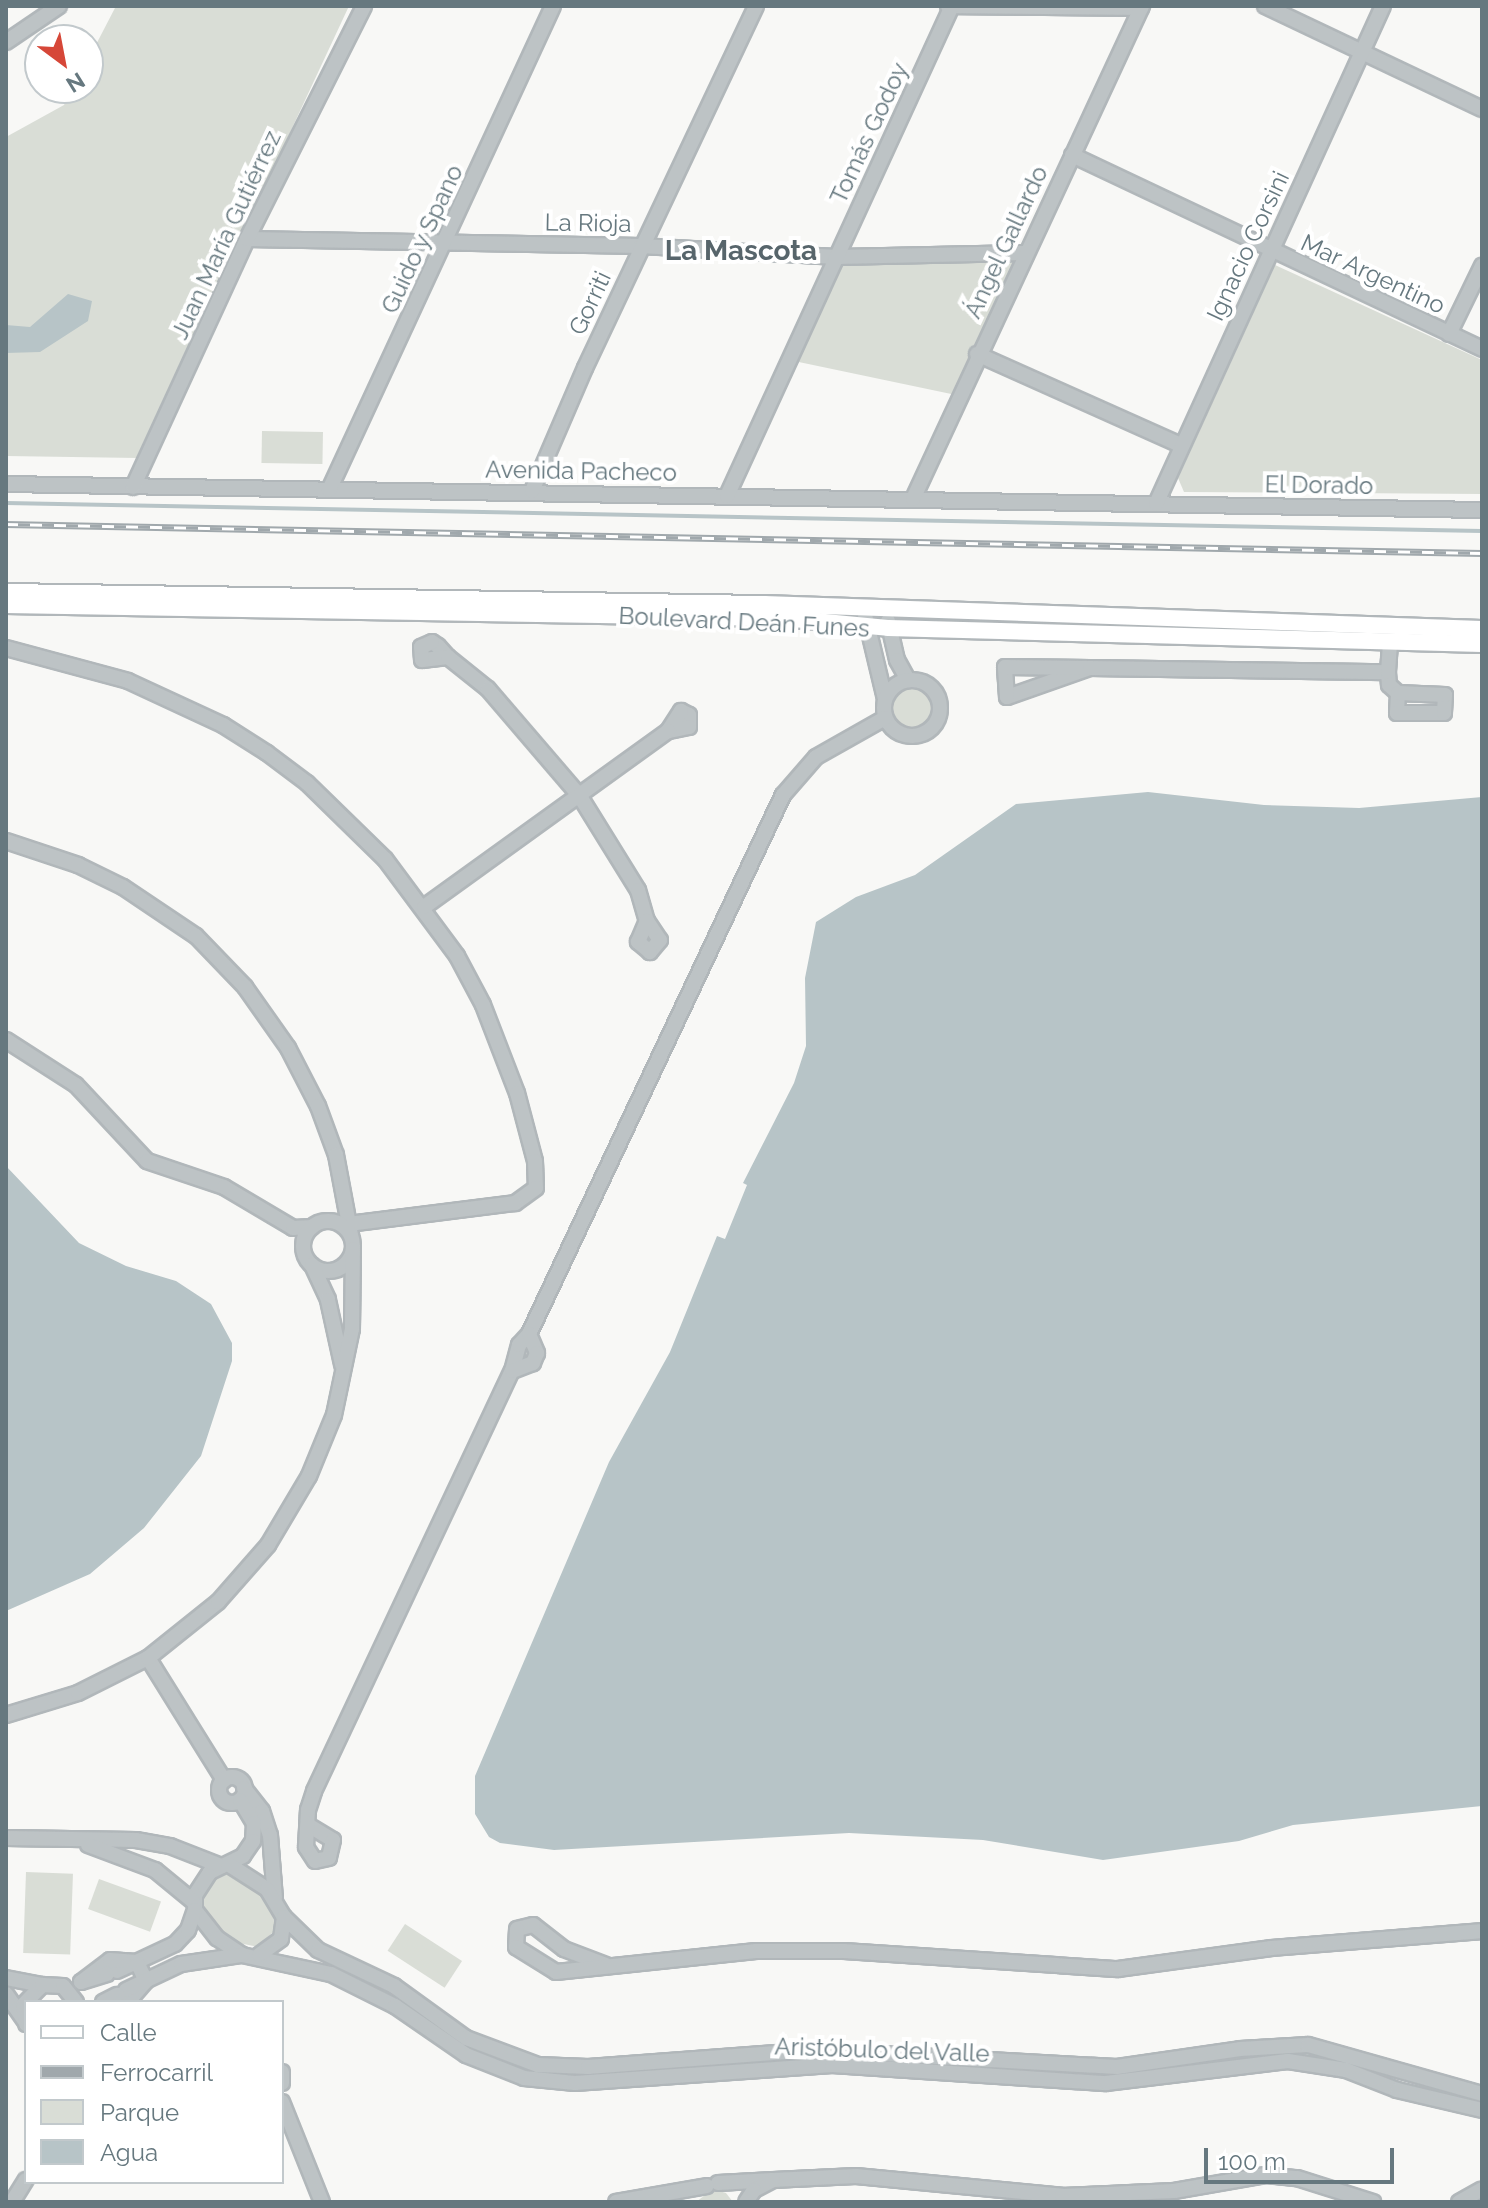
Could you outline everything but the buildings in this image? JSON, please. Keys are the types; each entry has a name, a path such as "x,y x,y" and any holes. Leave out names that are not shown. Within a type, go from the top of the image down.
{"main road":[{"name":"Boulevard Deán Funes","path":"6,592 865,619 1390,643 1482,644"},
{"name":"Boulevard Deán Funes","path":"6,605 865,619"},
{"name":"Boulevard Deán Funes","path":"888,620 1482,629"}],"street":[{"path":"7,41 59,6"},
{"name":"Juan María Gutiérrez","path":"133,487 247,239 364,6"},
{"name":"Guido y Spano","path":"329,490 553,6"},
{"name":"Gorriti","path":"532,491 641,246 756,6"},
{"path":"950,6 1141,7"},
{"name":"Tomás Godoy","path":"727,496 950,6"},
{"path":"1265,6 1482,109"},
{"name":"Ignacio Corsini","path":"1156,504 1180,445 1383,6"},
{"name":"Ángel Gallardo","path":"913,499 977,354 1141,7"},
{"name":"Mar Argentino","path":"1072,155 1482,349"},
{"name":"La Rioja","path":"247,239 641,246 837,257 1024,253"},
{"path":"1449,334 1482,266"},
{"path":"977,354 1180,445"},
{"name":"Avenida Pacheco","path":"6,484 1156,504"},
{"name":"El Dorado","path":"1156,504 1482,510"},
{"path":"865,619 885,699 885,718 906,736 925,733 938,718 934,691 908,680 894,686 885,699"},
{"path":"888,620 908,680"},
{"path":"1390,643 1389,685 1398,693"},
{"path":"6,648 128,681 223,725 317,792 385,859 424,907 457,956 500,1045 532,1149 536,1188 515,1203 351,1236"},
{"path":"448,657 488,689 579,795 638,890 647,921"},
{"path":"1090,668 1007,697 1005,667 1090,668 1388,672"},
{"path":"308,1825 314,1791 512,1371 533,1363 537,1353 529,1334 783,795 816,757 885,718"},
{"path":"424,907 668,731"},
{"path":"6,841 78,865 164,912 221,961 267,1015 306,1079 336,1155 351,1236 355,1311 323,1447 268,1545 218,1602 148,1658 78,1693 6,1715"},
{"path":"6,1040 76,1085 147,1161 224,1187 293,1228 339,1223 351,1236"},
{"path":"344,1191 304,1239 309,1260 326,1271 341,1267 351,1236"},
{"path":"280,1222 309,1260 328,1300 343,1371"},
{"path":"148,1658 224,1780 222,1798 242,1794"},
{"path":"6,1978 42,1985 63,1986 81,1982 137,1962 183,1937 199,1884 224,1865 243,1856 253,1841 252,1816 237,1778 224,1780"},
{"path":"118,1997 194,1960 248,1956 274,1948 284,1917 275,1898 271,1842 262,1811 242,1794"},
{"path":"6,1838 170,1846 224,1865 275,1898"},
{"path":"76,1841 136,1861 167,1878 194,1906 217,1938 248,1956"},
{"path":"253,1841 271,1842"},
{"name":"Aristóbulo del Valle","path":"284,1917 318,1950 394,1986 466,2038 538,2065 588,2067 812,2050 1117,2067 1240,2049 1308,2045 1482,2094"},
{"path":"606,1965 573,1953 533,1925 517,1929 516,1947 556,1972 756,1951 844,1951 1118,1969 1272,1948 1482,1931"},
{"name":"Aristóbulo del Valle","path":"248,1956 331,1974 395,2006 466,2055 524,2078 552,2083 832,2065 1106,2083 1288,2061 1346,2070 1397,2090 1482,2110"},
{"path":"81,1982 110,1960 137,1962"},
{"path":"137,1962 146,1981"},
{"path":"27,2000 27,1996 42,1985"},
{"path":"63,1986 74,2000"},
{"path":"6,1994 24,2021"},
{"path":"284,2107 322,2202"},
{"path":"616,2202 712,2185 856,2176 1062,2196 1174,2191 1266,2175 1297,2178 1373,2202"},
{"path":"712,2185 732,2188 745,2202 754,2190 773,2180"},
{"path":"12,2202 24,2183"},
{"path":"693,2202 712,2185"},
{"path":"1459,2202 1482,2189"}],"green space":[{"path":"116,6 349,6 138,458 6,456 6,137 65,104 104,104 104,29"},
{"path":"1016,259 956,395 794,361 839,260"},
{"path":"1275,265 1482,360 1482,494 1184,492 1178,478"},
{"path":"262,431 323,432 322,464 261,463"},
{"path":"909,685 925,691 931,707 925,723 909,729 893,723 887,707 893,691"},
{"path":"26,1872 73,1874 70,1955 23,1953"},
{"path":"233,1874 264,1897 276,1918 275,1930 258,1947 229,1941 203,1914 201,1896 216,1876"},
{"path":"99,1879 161,1902 150,1932 88,1909"},
{"path":"405,1924 462,1961 445,1988 388,1951"},
{"path":"713,2189 726,2193 733,2202 696,2202"}],"water":[{"path":"68,294 92,301 88,321 40,352 6,353 6,325 30,327"},
{"path":"1148,792 1264,805 1359,808 1482,797 1482,1806 1293,1825 1239,1841 1103,1860 983,1840 849,1833 554,1850 500,1843 489,1837 475,1814 475,1776 609,1462 670,1352 717,1236 725,1239 747,1185 743,1183 794,1083 806,1046 805,978 816,922 856,897 915,875 1016,804"},
{"path":"6,1166 79,1243 126,1266 176,1281 211,1304 232,1343 232,1361 201,1456 144,1528 90,1574 6,1611"}],"waterway":[{"path":"6,503 1482,531"}],"railway":[{"path":"6,524 1482,553"}],"district":[{"name":"La Mascota","path":"741,251"}]}
